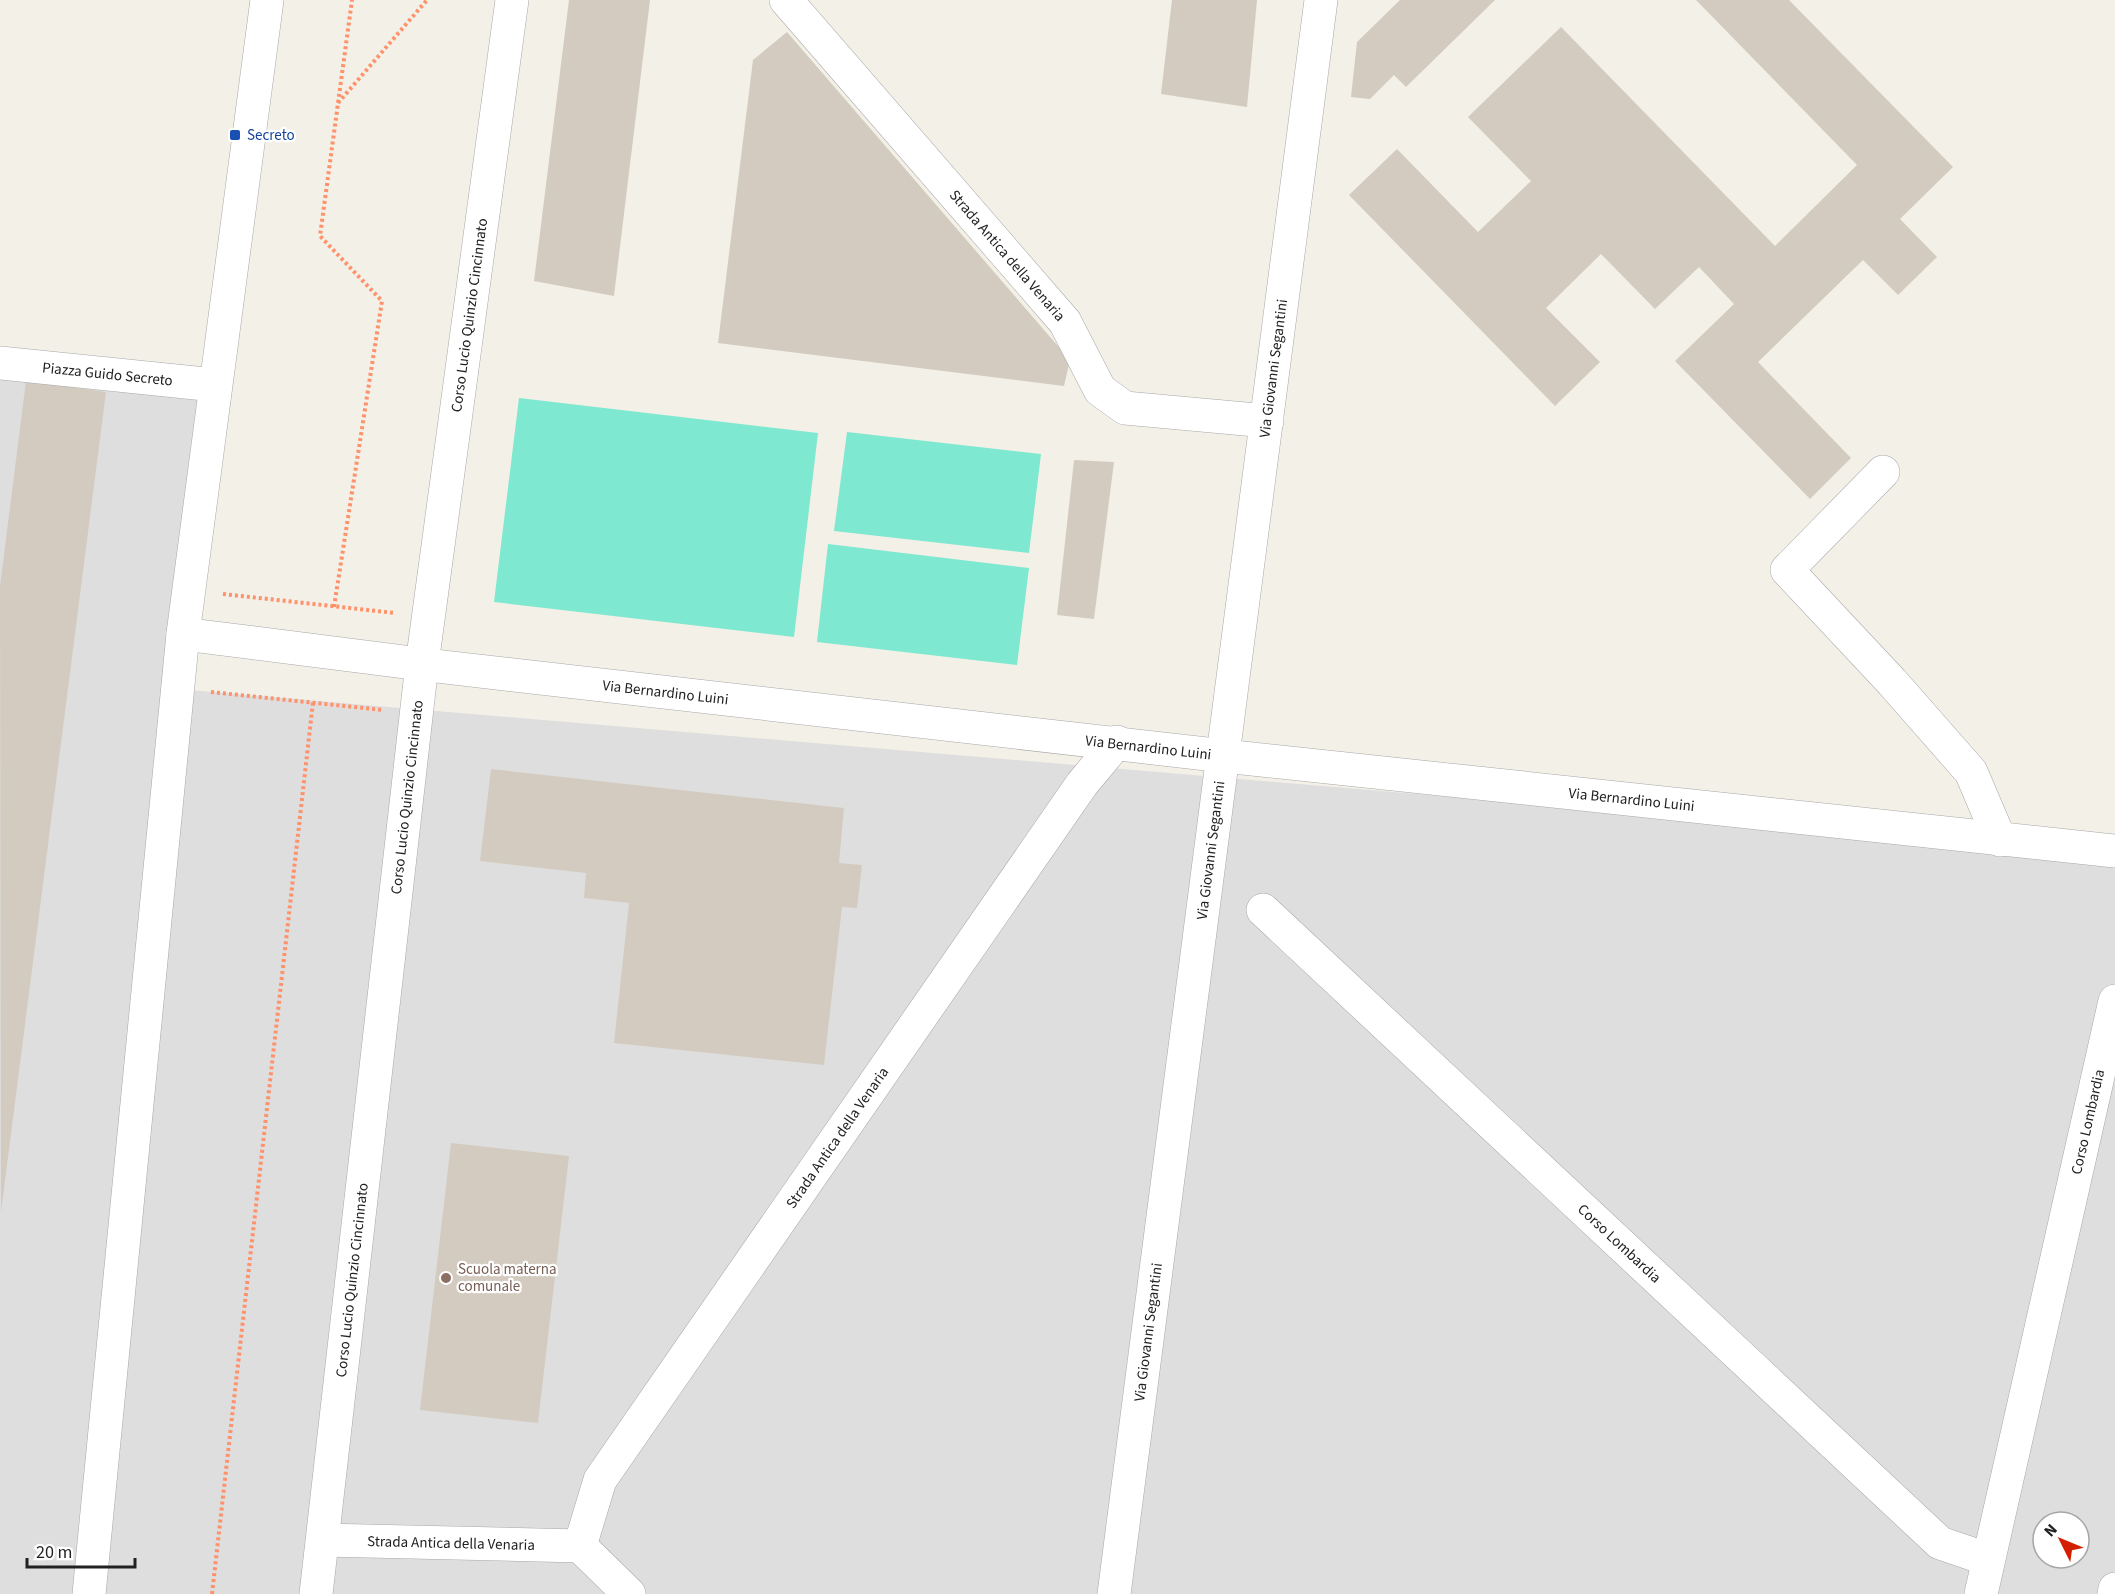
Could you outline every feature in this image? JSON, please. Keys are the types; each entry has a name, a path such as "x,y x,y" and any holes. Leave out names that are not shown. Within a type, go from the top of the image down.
{"street":[{"path":"89,1594 183,634 267,0"},
{"name":"Corso Lucio Quinzio Cincinnato","path":"316,1594 422,664 512,0"},
{"name":"Strada Antica della Venaria","path":"786,0 1065,322 1100,390 1125,408 1267,421"},
{"name":"Via Giovanni Segantini","path":"1114,1594 1322,0"},
{"name":"Piazza Guido Secreto","path":"0,363 215,385"},
{"path":"1883,472 1787,570 1892,681 1971,772 2000,840"},
{"name":"Via Bernardino Luini","path":"183,634 422,664 1224,756 2115,851"},
{"name":"Strada Antica della Venaria","path":"322,1540 580,1546 600,1480 1076,794 1117,742"},
{"name":"Corso Lombardia","path":"1263,910 1940,1543 1987,1558"},
{"name":"Corso Lombardia","path":"1980,1594 2115,1001"},
{"path":"580,1546 629,1594"},
{"path":"2114,1594 2115,1589"}],"path":[{"path":"334,606 382,301 320,236 352,0"},
{"path":"338,104 427,0"},
{"path":"188,590 428,616"},
{"path":"177,689 416,713"},
{"path":"212,1594 313,702"}],"shaded area":[{"path":"0,357 215,385 177,689 2115,853 2115,1594 0,1594"}],"green space":[{"path":"519,398 818,433 794,637 494,602"},
{"path":"847,432 1041,454 1029,553 834,531"},
{"path":"828,544 1029,568 1017,665 817,642"}],"building":[{"path":"569,0 650,0 614,296 534,281"},
{"path":"1172,0 1257,0 1247,107 1161,94"},
{"path":"1400,0 1495,0 1406,87 1394,75 1370,99 1351,97 1357,42"},
{"path":"1696,0 1789,0 1953,167 1900,219 1937,257 1898,295 1863,260 1758,362 1851,458 1810,499 1675,361 1734,304 1699,267 1655,309 1601,254 1546,308 1600,362 1555,406 1349,195 1397,149 1478,232 1531,181 1468,117 1561,27 1775,246 1857,165"},
{"path":"787,32 1070,360 1064,386 718,343 753,60"},
{"path":"26,381 106,392 1,1212 0,586"},
{"path":"1074,460 1114,462 1094,619 1057,615"},
{"path":"491,769 844,808 839,863 862,865 857,908 842,907 824,1065 614,1043 629,903 584,898 586,873 480,861"},
{"path":"451,1143 569,1156 538,1423 420,1410"}],"place":[{"name":"Secreto","path":"235,135"},
{"name":"Scuola materna comunale","path":"446,1278"}]}
